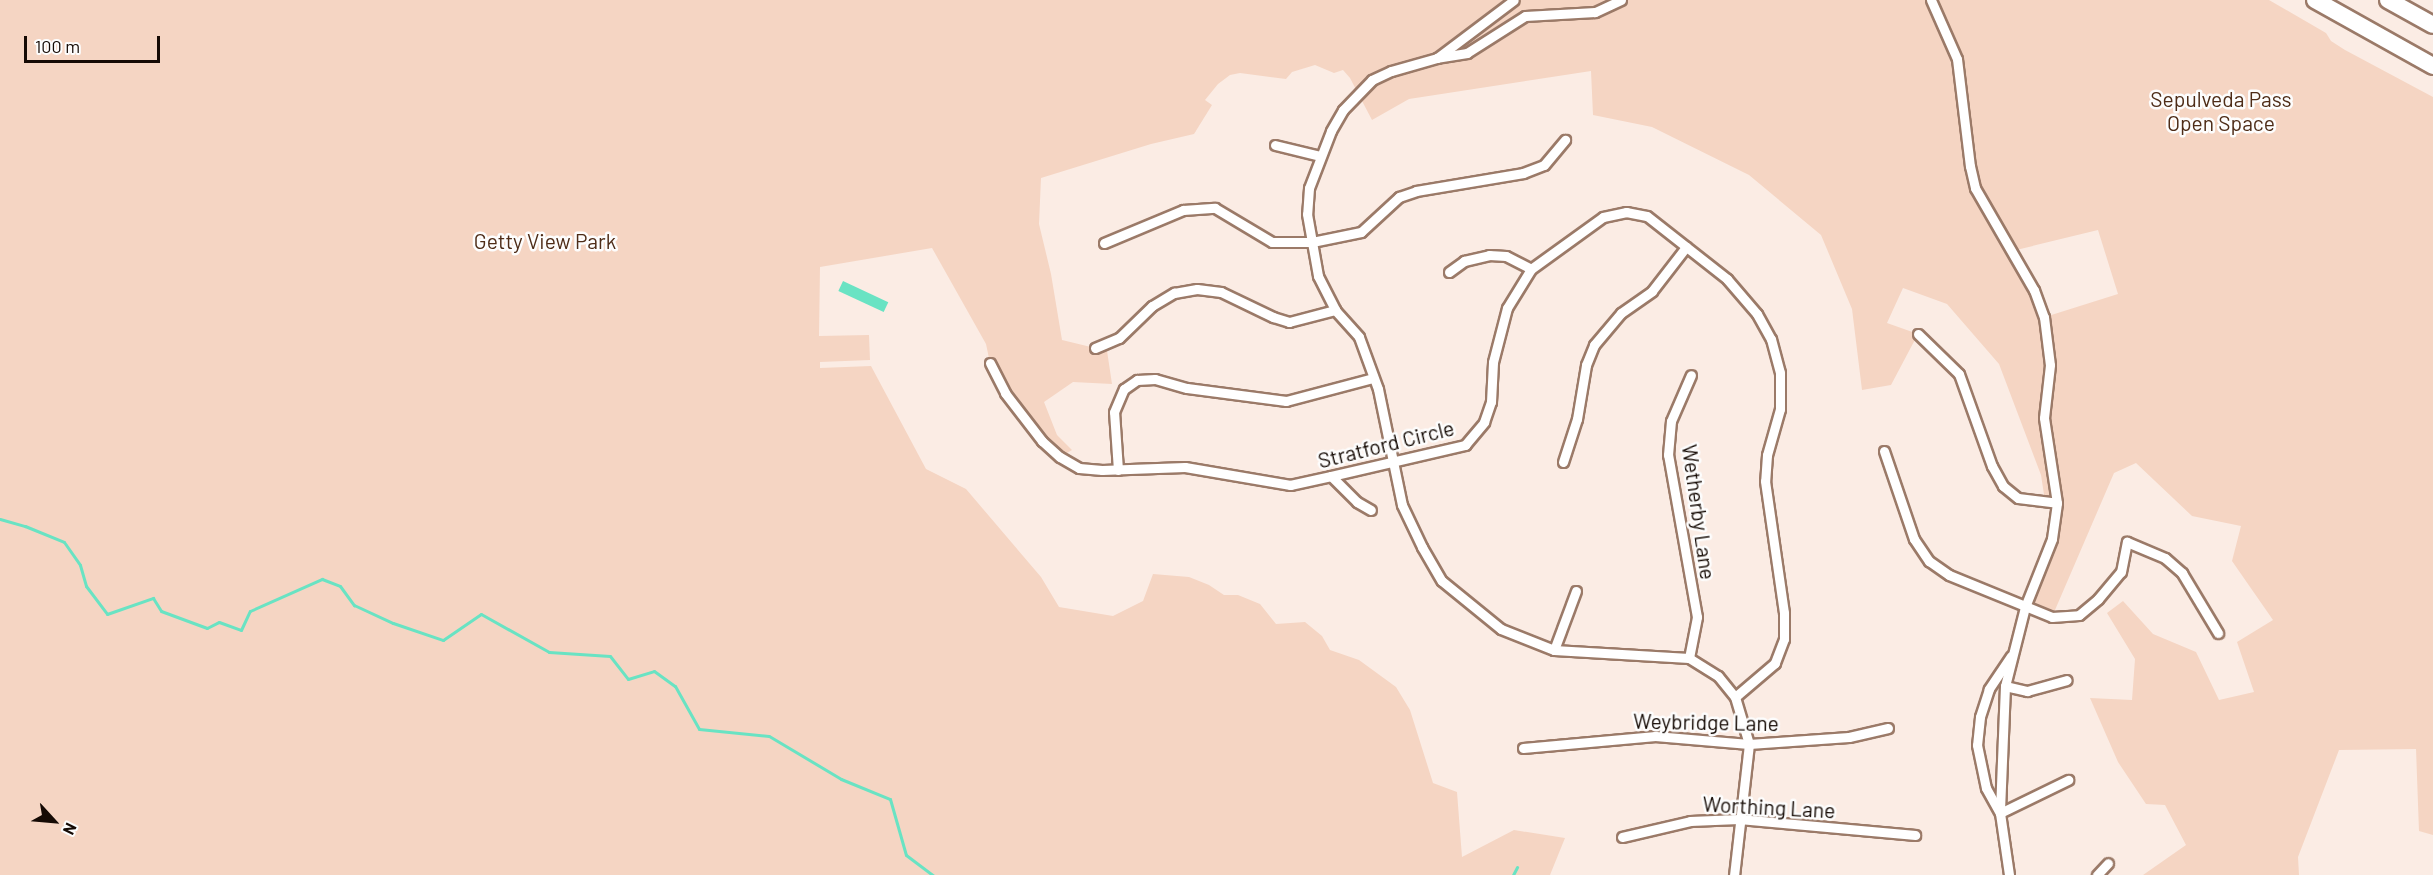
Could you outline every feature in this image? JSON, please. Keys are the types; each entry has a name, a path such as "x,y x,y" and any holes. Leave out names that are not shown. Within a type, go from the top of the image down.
{"highway":[{"path":"2315,0 2433,66"},
{"path":"2388,0 2433,25"}],"street":[{"path":"1437,58 1514,0"},
{"path":"1621,0 1595,12 1525,16 1467,53 1437,58 1391,71 1372,80 1343,110 1320,156 1308,188 1307,214 1318,276 1335,310 1359,337 1372,378 1378,389 1402,505 1422,547 1442,581 1501,628 1554,651 1689,658 1718,676 1735,697 1749,744 1734,875"},
{"path":"1931,0 1957,59 1970,166 1975,188 2034,290 2044,317 2050,365 2044,418 2056,502 2052,539 2025,607 2005,686 2000,813 2009,875"},
{"path":"1104,243 1183,210 1215,208 1272,242 1312,242 1361,232 1399,197 1416,191 1523,173 1544,165 1566,140"},
{"path":"1275,145 1320,156"},
{"name":"Stratford Circle","path":"990,363 1005,393 1042,441 1060,457 1079,468 1118,470 1185,467 1290,485 1331,476 1465,445 1484,422 1491,402 1493,362 1504,317 1531,269 1603,217 1626,212 1647,216 1727,279 1757,314 1771,339 1780,373 1780,409 1767,455 1765,481 1784,613 1784,639 1775,663 1735,697"},
{"path":"1563,462 1577,419 1586,365 1594,345 1621,313 1652,291 1686,247"},
{"path":"1449,272 1464,261 1489,255 1506,256 1531,269"},
{"path":"1095,348 1119,338 1152,306 1174,293 1197,290 1221,292 1273,317 1289,322 1335,310"},
{"path":"1918,334 1959,374 1992,466 2002,486 2018,498 2056,502"},
{"name":"Wetherby Lane","path":"1689,658 1697,617 1668,454 1671,421 1691,375"},
{"path":"1118,470 1114,412 1124,389 1137,380 1146,378 1187,388 1286,401 1372,378"},
{"path":"1884,452 1914,539 1929,561 1949,575 2052,617 2079,615 2098,599 2121,572 2127,542 2165,558 2182,573 2218,633"},
{"path":"1331,476 1357,502 1371,510"},
{"path":"1554,651 1576,591"},
{"path":"2000,813 1981,774 1977,731 1989,689 2013,653"},
{"path":"2005,686 2027,691 2067,680"},
{"name":"Weybridge Lane","path":"1523,748 1655,736 1749,744 1849,737 1888,728"},
{"path":"2000,813 2068,780"},
{"name":"Worthing Lane","path":"1622,837 1690,821 1739,819 1915,835"},
{"path":"2097,875 2108,863"}],"green space":[{"path":"0,0 2269,0 2326,33 2331,41 2345,50 2433,97 2433,835 2419,831 2416,749 2339,750 2298,857 2299,875 2143,875 2186,845 2165,805 2146,804 2118,762 2090,698 2132,700 2135,659 2107,613 2123,601 2153,634 2196,652 2219,700 2254,692 2237,642 2273,620 2232,561 2241,526 2192,516 2136,463 2114,473 2052,617 2025,607 2052,539 2056,503 2045,501 2041,475 1999,364 1947,304 1903,288 1887,323 1918,334 1891,385 1862,390 1852,309 1821,235 1749,175 1652,127 1593,115 1591,71 1409,99 1372,120 1350,78 1343,70 1334,73 1315,65 1292,72 1286,79 1240,73 1230,75 1218,84 1205,100 1212,105 1194,134 1151,144 1041,178 1039,224 1051,274 1062,340 1095,348 1106,344 1112,384 1073,382 1044,402 1057,435 1072,450 1060,457 1042,441 990,363 986,344 932,248 820,267 819,336 869,335 870,360 820,362 820,368 871,366 926,469 966,489 1041,577 1059,607 1113,616 1143,601 1153,574 1189,577 1209,585 1224,595 1238,595 1260,604 1276,624 1305,622 1322,636 1330,650 1359,660 1396,687 1410,710 1433,783 1457,792 1462,857 1514,830 1565,838 1550,875 0,875","holes":["2098,230 2118,294 2045,317 2012,251"]}],"shaded area":[{"path":"843,281 888,302 884,312 838,291"}],"waterway":[{"path":"0,519 25,526 64,542 80,565 86,586 107,614 153,598 161,611 207,628 219,622 241,630 250,611 322,579 340,586 354,605 393,623 443,640 481,614 549,652 610,656 628,679 654,671 675,686 699,729 769,736 841,779 890,799 906,855 933,875"},
{"path":"1513,875 1517,867"}],"park label":[{"name":"Sepulveda Pass Open Space","path":"2221,111"},
{"name":"Getty View Park","path":"545,241"}]}
